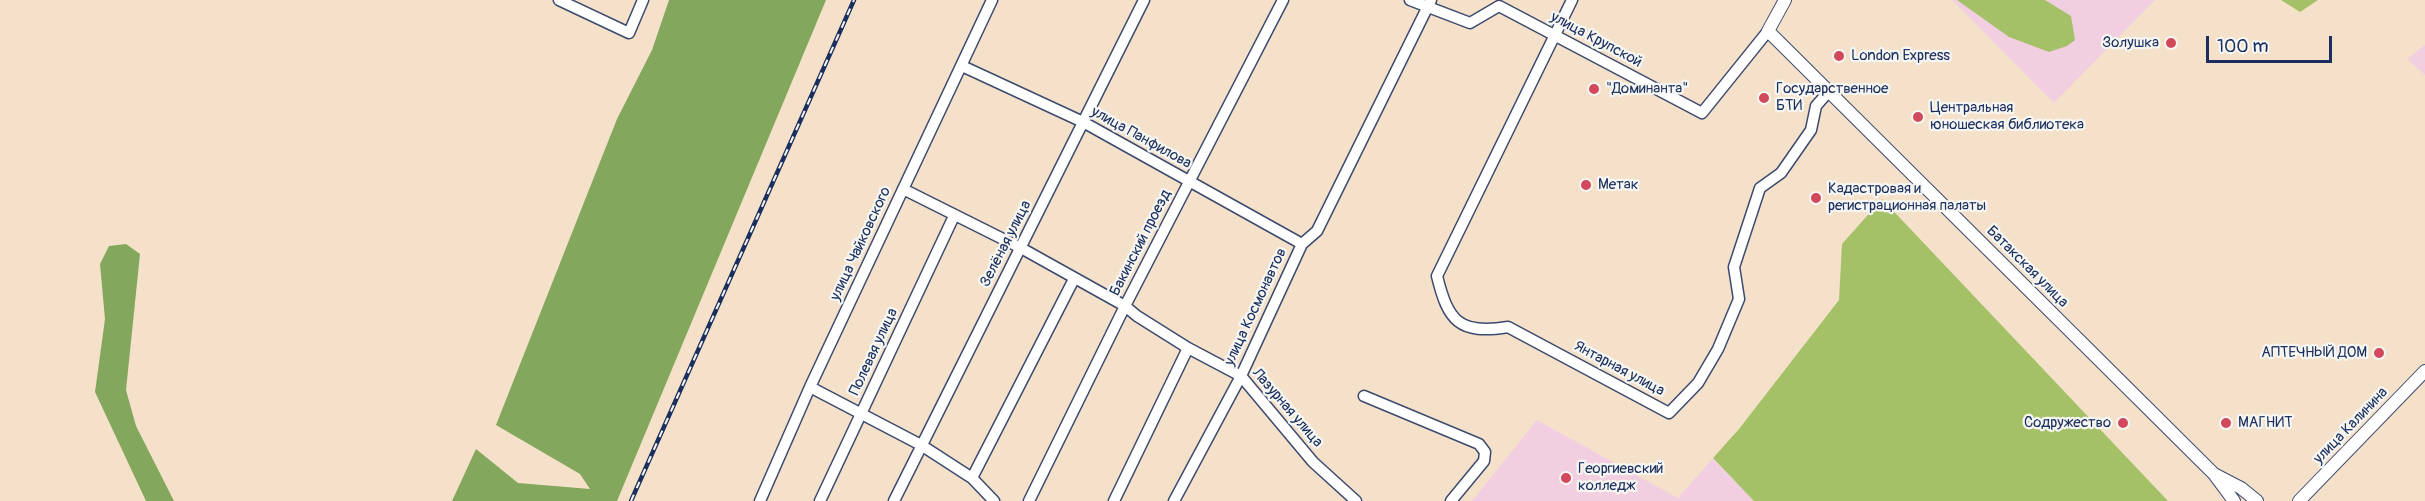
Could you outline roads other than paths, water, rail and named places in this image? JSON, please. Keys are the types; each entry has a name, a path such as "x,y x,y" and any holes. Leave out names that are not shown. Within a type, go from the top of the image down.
{"main road":[{"path":"1768,30 1785,0"},
{"name":"Батакская улица","path":"1768,30 2214,474 2234,501"},
{"name":"улица Калинина","path":"2299,501 2425,371"},
{"name":"Батакская улица","path":"2214,474 2241,488 2257,501"}],"street":[{"path":"559,0 629,33 643,0"},
{"name":"улица Чайковского","path":"760,501 810,387 992,0"},
{"name":"Зелёная улица","path":"894,501 1144,0"},
{"name":"Бакинский проезд","path":"1029,501 1125,306 1283,0"},
{"name":"улица Крупской","path":"1410,0 1429,4 1470,23 1499,6 1702,113 1768,30"},
{"path":"1554,35 1572,0"},
{"name":"улица Космонавтов","path":"1174,501 1241,376 1302,244 1317,231 1429,4"},
{"name":"Янтарная улица","path":"1554,35 1437,276 1443,299 1454,320 1470,327 1489,330 1508,327 1669,413 1698,383 1718,349 1739,299 1734,267 1760,188 1781,173 1811,130 1816,106 1829,91"},
{"name":"улица Панфилова","path":"962,66 1083,122 1302,244"},
{"name":"Лазурная улица","path":"903,189 1021,248 1125,306 1188,348 1241,376 1313,462 1356,501"},
{"name":"Полевая улица","path":"820,501 954,216"},
{"path":"972,478 1074,279"},
{"path":"1114,501 1188,348"},
{"path":"810,387 921,444 972,478 994,501"},
{"path":"1364,396 1479,444 1485,452 1484,461 1451,501"}],"railway":[{"path":"631,501 854,0"}],"place":[{"name":"Золушка","path":"2171,43"},
{"name":"London Express","path":"1839,56"},
{"name":"\"Доминанта\"","path":"1594,89"},
{"name":"Государственное БТИ","path":"1764,98"},
{"name":"Центральная юношеская библиотека","path":"1918,117"},
{"name":"Метак","path":"1586,185"},
{"name":"Кадастровая и регистрационная палаты","path":"1816,198"},
{"name":"АПТЕЧНЫЙ ДОМ","path":"2379,353"},
{"name":"Содружество","path":"2123,423"},
{"name":"МАГНИТ","path":"2226,423"},
{"name":"Георгиевский колледж","path":"1566,478"}]}
